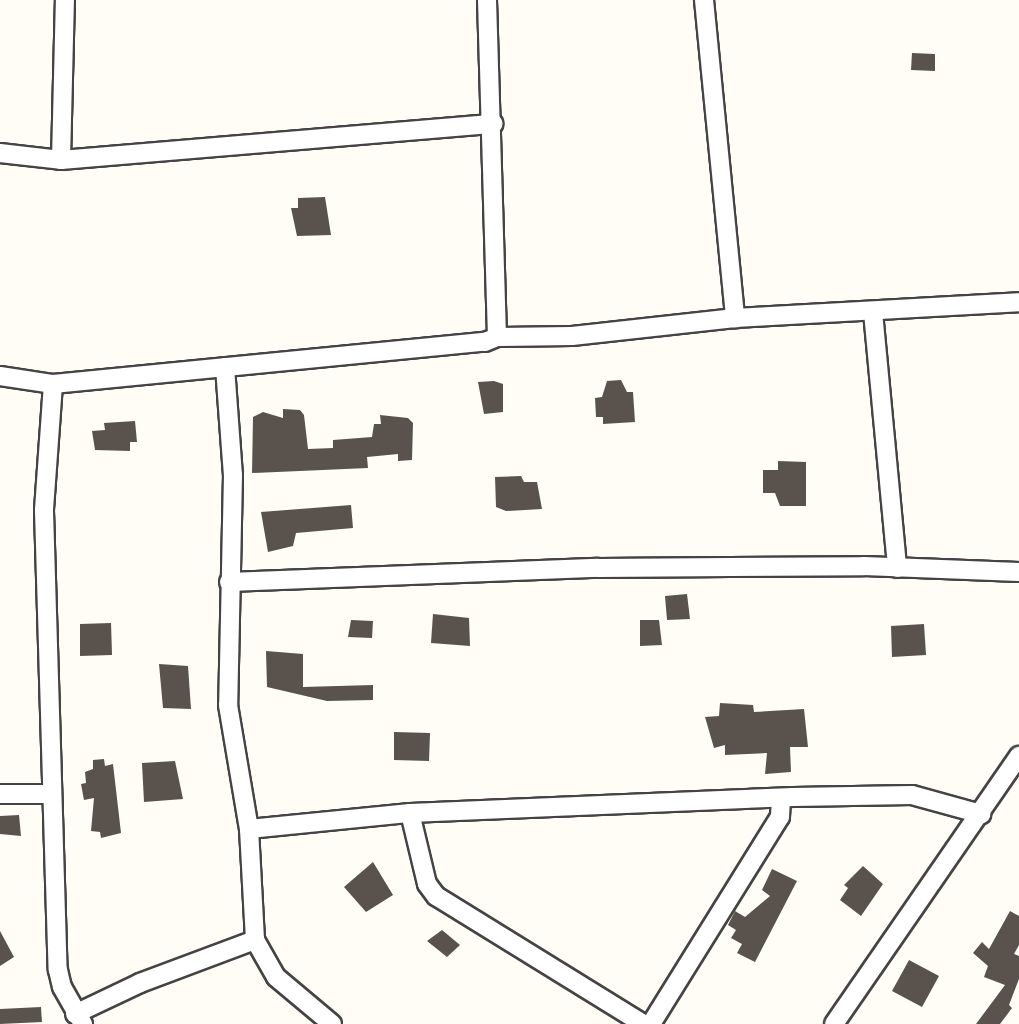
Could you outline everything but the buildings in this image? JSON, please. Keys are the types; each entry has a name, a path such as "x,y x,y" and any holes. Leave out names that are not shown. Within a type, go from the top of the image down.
{"street":[{"path":"61,160 65,0"},
{"path":"487,0 494,124 497,337"},
{"path":"704,0 735,318"},
{"path":"0,153 61,160 494,124"},
{"path":"0,376 53,384 485,342 497,337 572,336 735,318 1019,302"},
{"path":"873,312 897,568"},
{"path":"225,367 233,475 228,705 249,829 255,939 276,977 332,1024"},
{"path":"53,384 44,512 50,794 58,970 79,1019 140,983 255,939"},
{"path":"230,582 598,568 897,568 1019,572"},
{"path":"834,1024 1019,756"},
{"path":"0,794 50,794"},
{"path":"249,829 410,813 912,795 981,814"},
{"path":"651,1024 780,817 781,800"},
{"path":"410,813 427,884 436,896 643,1024"}]}
